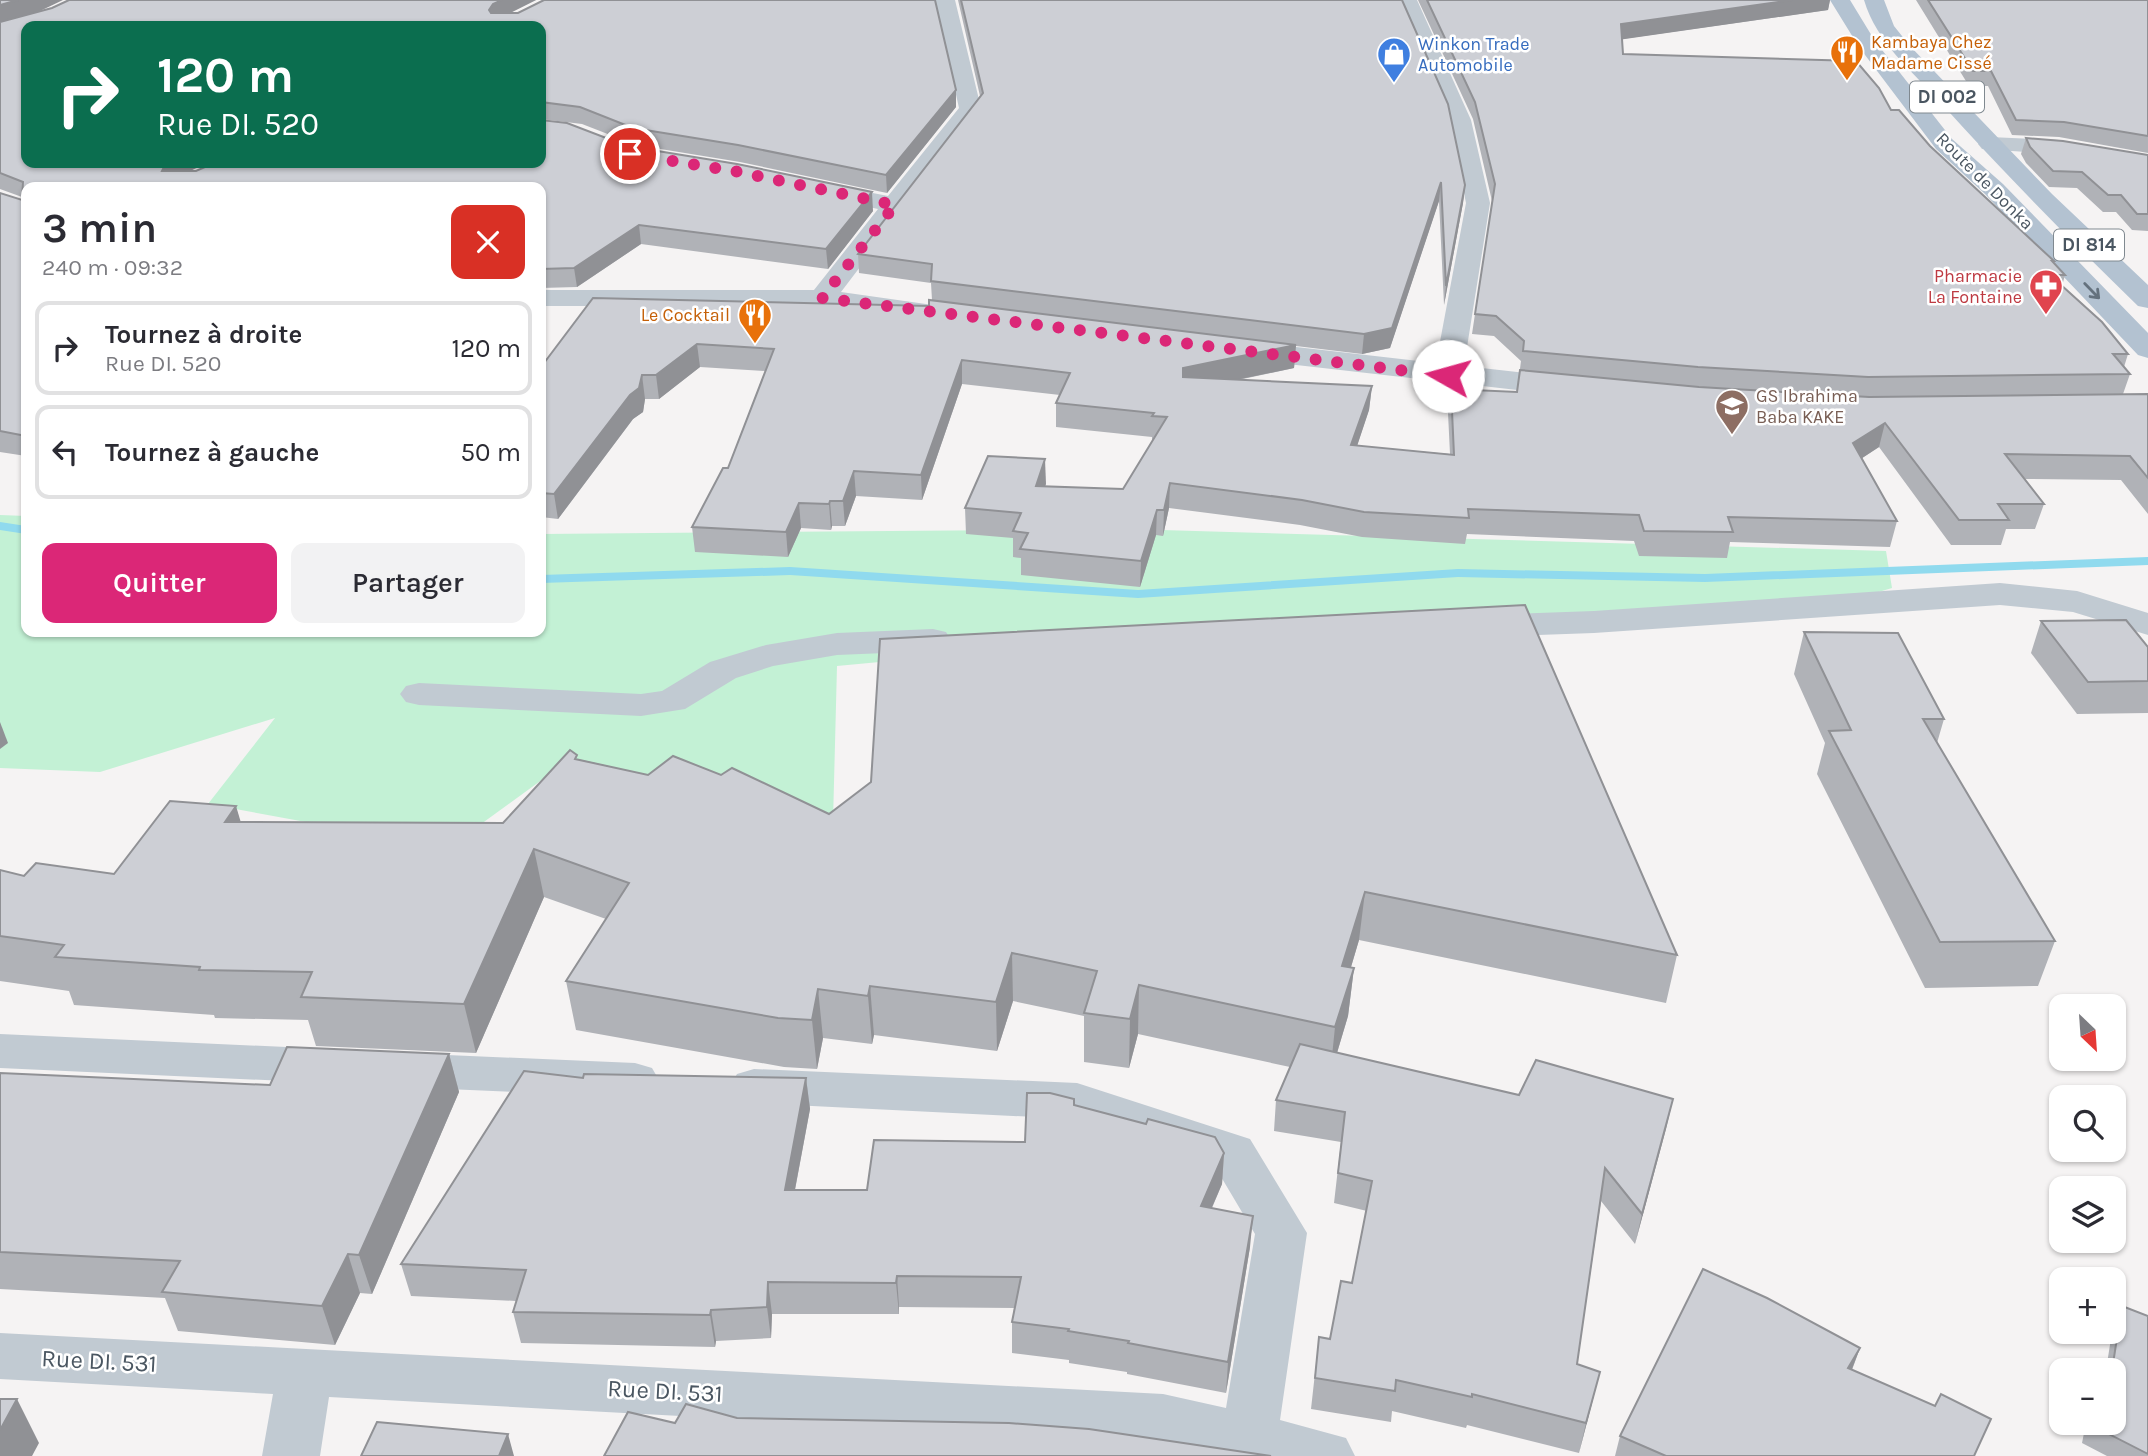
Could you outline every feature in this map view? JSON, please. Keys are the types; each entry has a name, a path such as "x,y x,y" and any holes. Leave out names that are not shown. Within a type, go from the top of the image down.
{"main road":[{"name":"Route de Donka","path":"1840,0 1866,43 1944,144 1994,189 2148,349"},
{"name":"Route de Donka","path":"1874,0 1876,13 1896,40 1990,144 2031,188 2148,300"}],"street":[{"path":"822,298 970,108 945,0"},
{"path":"1407,0 1460,120 1478,203 1448,376"},
{"path":"1990,144 2059,147 2148,162"},
{"path":"804,186 895,205"},
{"path":"546,298 822,298 944,313"},
{"path":"1217,347 1448,376 1598,390"},
{"path":"1441,628 1594,622 2000,594 2077,602 2148,624"},
{"path":"419,694 641,705 671,701 723,670 766,656 836,643 962,638"},
{"path":"0,1051 1077,1101 1232,1152 1281,1233 1250,1438"},
{"name":"Rue DI. 531","path":"0,1356 1163,1418 1326,1456"},
{"path":"291,1456 305,1371"}],"green space":[{"path":"0,515 21,516 21,637 546,637 546,534 1127,529 1886,551 1892,588 1808,613 1176,634 837,666 833,822 565,763 448,848 208,804 275,718 100,772 0,768"}],"building":[{"path":"0,0 18,0 0,5"},
{"path":"69,0 502,0 493,4 489,10 491,13 518,13 544,0 935,0 956,90 886,175 738,145 633,128 580,107 546,103 546,21 21,21 21,168 164,168 162,171 196,171 203,168 546,168 546,121 567,123 627,146 737,164 872,192 826,249 639,225 574,268 546,269 546,182 23,182 0,173 0,22 52,8"},
{"path":"961,0 1402,0 1448,104 1465,185 1446,286 1441,182 1392,328 1364,334 931,281 932,264 858,254 983,93"},
{"path":"1427,0 1792,0 1621,24 1623,54 1856,61 1879,88 1891,110 1899,110 1930,146 2054,261 2065,275 2050,275 2102,322 2128,354 2113,354 2130,374 1868,377 1698,367 1523,351 1524,341 1496,316 1475,314 1495,184 1475,102"},
{"path":"1928,0 2148,0 2148,136 2064,122 2016,120 1991,71 1973,71"},
{"path":"2026,138 2063,141 2148,155 2148,214 2137,214 2121,195 2108,195 2082,172 2053,171 2030,147"},
{"path":"0,193 21,200 21,435 0,431"},
{"path":"593,298 929,306 929,300 1296,345 1183,368 1183,377 1372,386 1351,445 1454,455 1451,389 1517,392 1520,370 1699,387 1869,397 2148,394 2148,478 2130,456 2005,454 2044,504 1998,504 2009,520 1959,520 1885,423 1853,443 1897,521 1728,517 1733,532 1644,531 1639,515 1468,509 1469,518 1364,512 1302,500 1170,483 1164,510 1157,510 1141,561 1020,549 1028,533 1013,531 1021,513 965,508 988,456 1045,459 1036,486 1123,489 1167,417 1152,416 1154,413 1056,403 1070,373 962,360 921,475 854,471 843,501 830,501 829,504 799,503 786,532 692,527 723,468 728,468 774,349 697,344 656,375 642,375 639,388 630,395 554,494 546,493 546,360"},
{"path":"1525,605 1677,955 1365,892 1342,966 1354,968 1335,1027 1139,985 1130,1019 1084,1013 1097,971 1012,953 996,1002 870,986 868,996 818,989 812,1020 778,1018 566,981 629,883 534,849 464,1004 301,997 312,972 199,970 200,967 55,957 64,945 0,936 0,870 24,876 36,863 114,874 170,801 236,806 225,822 503,823 570,750 577,755 575,759 648,775 673,756 721,775 732,768 829,814 871,782 880,639"},
{"path":"2126,620 2148,647 2148,681 2088,682 2041,621"},
{"path":"1804,632 1898,633 1944,719 1923,719 2055,941 1940,942 1829,731 1851,730"},
{"path":"1300,1044 1519,1095 1536,1060 1673,1099 1642,1214 1605,1168 1577,1364 1600,1372 1586,1423 1472,1394 1472,1397 1396,1380 1395,1391 1315,1378 1319,1337 1330,1339 1341,1281 1352,1283 1372,1181 1338,1173 1345,1112 1276,1100"},
{"path":"287,1047 449,1054 359,1255 348,1254 322,1306 162,1292 180,1261 0,1252 0,1073 270,1085"},
{"path":"524,1071 583,1078 584,1074 806,1078 785,1190 867,1190 874,1140 1025,1142 1027,1093 1050,1093 1074,1099 1074,1105 1146,1124 1148,1119 1215,1137 1224,1153 1201,1206 1253,1216 1228,1362 1068,1331 1069,1329 1012,1322 1021,1277 897,1276 896,1283 768,1282 767,1307 711,1310 710,1315 513,1312 526,1270 401,1264"},
{"path":"1703,1269 1767,1298 1860,1348 1848,1368 1935,1406 1941,1394 1991,1419 1974,1456 1666,1456 1620,1436"},
{"path":"2126,1308 2148,1316 2148,1454 2111,1435 2126,1435 2126,1358 2114,1358 2116,1344 2126,1344"},
{"path":"0,1399 17,1399 0,1430"},
{"path":"686,1404 737,1418 1009,1423 1089,1429 1271,1456 604,1456 628,1412 675,1423"},
{"path":"377,1422 508,1434 499,1456 361,1456"}],"waterway":[{"path":"0,526 21,529"},
{"path":"546,579 790,571 1138,594 1458,573 1705,578 2148,561"}],"place":[{"name":"Kambaya Chez Madame Cissé","path":"1847,82"},
{"name":"Winkon Trade Automobile","path":"1394,84"},
{"name":"Pharmacie La Fontaine","path":"2046,316"},
{"name":"Le Cocktail","path":"755,345"},
{"name":"GS Ibrahima Baba KAKE","path":"1732,436"}],"route":[{"path":"630,154 739,172 895,205 822,298 1448,376"}]}
